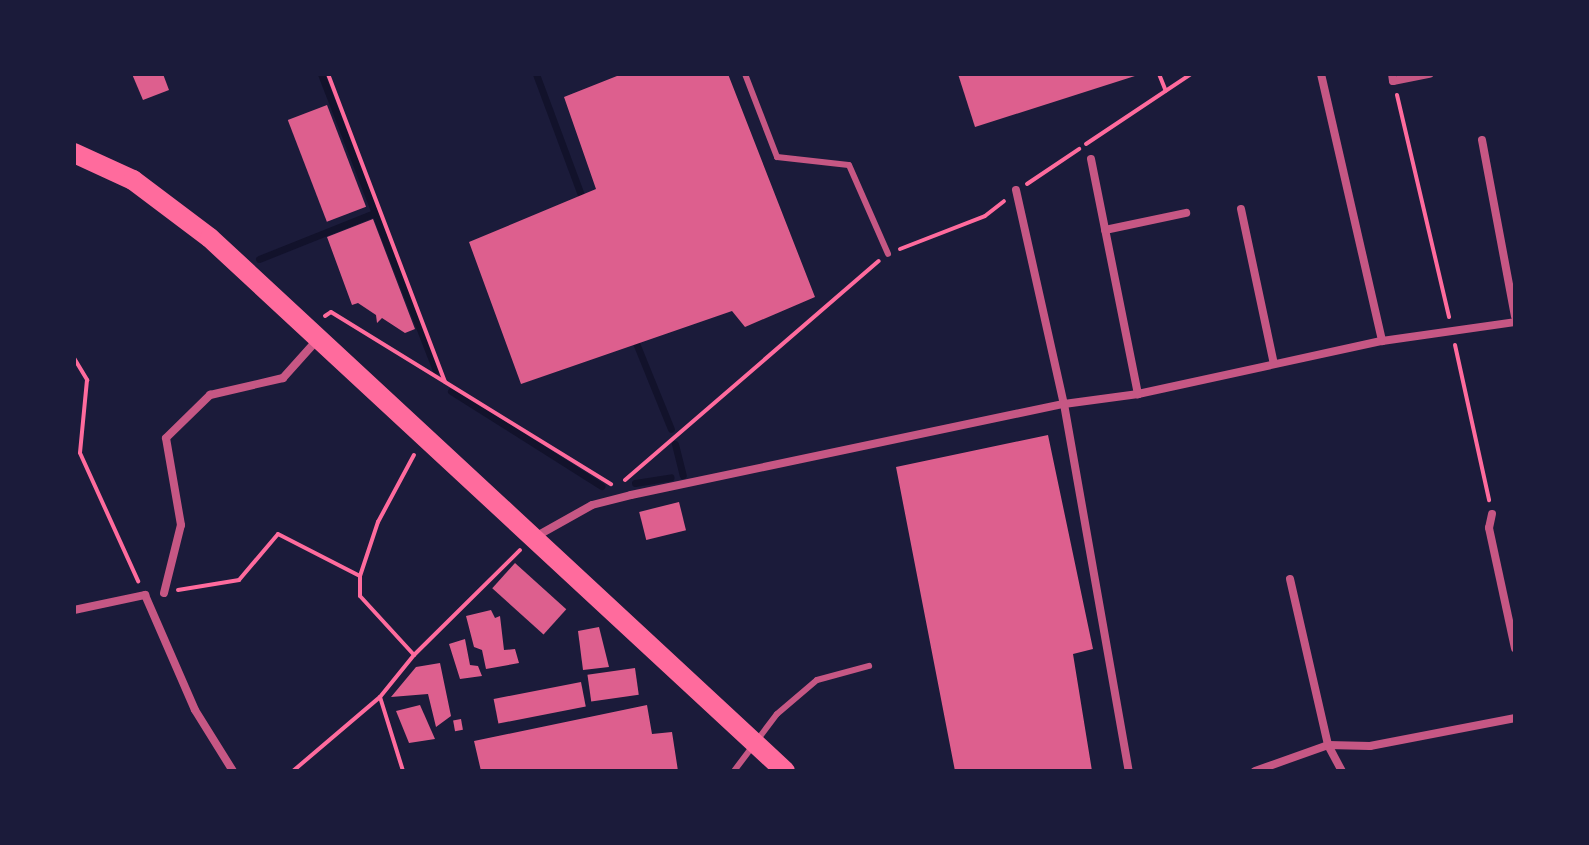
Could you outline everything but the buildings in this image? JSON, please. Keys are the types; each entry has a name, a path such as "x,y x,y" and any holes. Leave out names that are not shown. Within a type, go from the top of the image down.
{"highway":[{"path":"74,153 133,180 210,238 785,771"}],"street":[{"path":"1321,74 1382,341"},
{"path":"1393,78 1429,74"},
{"path":"1482,140 1515,316"},
{"path":"1091,159 1138,394"},
{"path":"1016,190 1064,404 1129,771"},
{"path":"1241,209 1274,364"},
{"path":"1105,230 1186,213"},
{"path":"533,538 592,505 631,495 1064,404 1138,394 1382,341 1515,322"},
{"path":"164,593 181,525 166,438 210,395 283,378 313,333"},
{"path":"1492,514 1489,528 1515,648"},
{"path":"1290,579 1328,745 1342,771"},
{"path":"74,610 145,595 195,710 233,771"},
{"path":"1255,771 1328,745 1370,746 1515,718"}],"lane":[{"path":"745,74 777,157 849,165 888,254"},
{"path":"734,771 754,744 817,680 869,666"}],"path":[{"path":"328,74 445,382"},
{"path":"1159,74 1166,91"},
{"path":"313,333 331,312 619,488 888,254 985,216 1016,190 1191,74"},
{"path":"1393,78 1492,514"},
{"path":"74,358 87,380 80,453 145,595"},
{"path":"414,655 360,596 360,576 378,522 425,438"},
{"path":"164,593 239,580 278,534 360,576"},
{"path":"293,771 380,697 414,655 533,538"},
{"path":"380,697 403,771"}],"waterway":[{"path":"321,74 436,371"},
{"path":"536,74 584,203"},
{"path":"259,259 374,213"},
{"path":"634,338 671,429"},
{"path":"451,391 601,486"},
{"path":"675,444 683,475"},
{"path":"635,483 671,477"}]}
